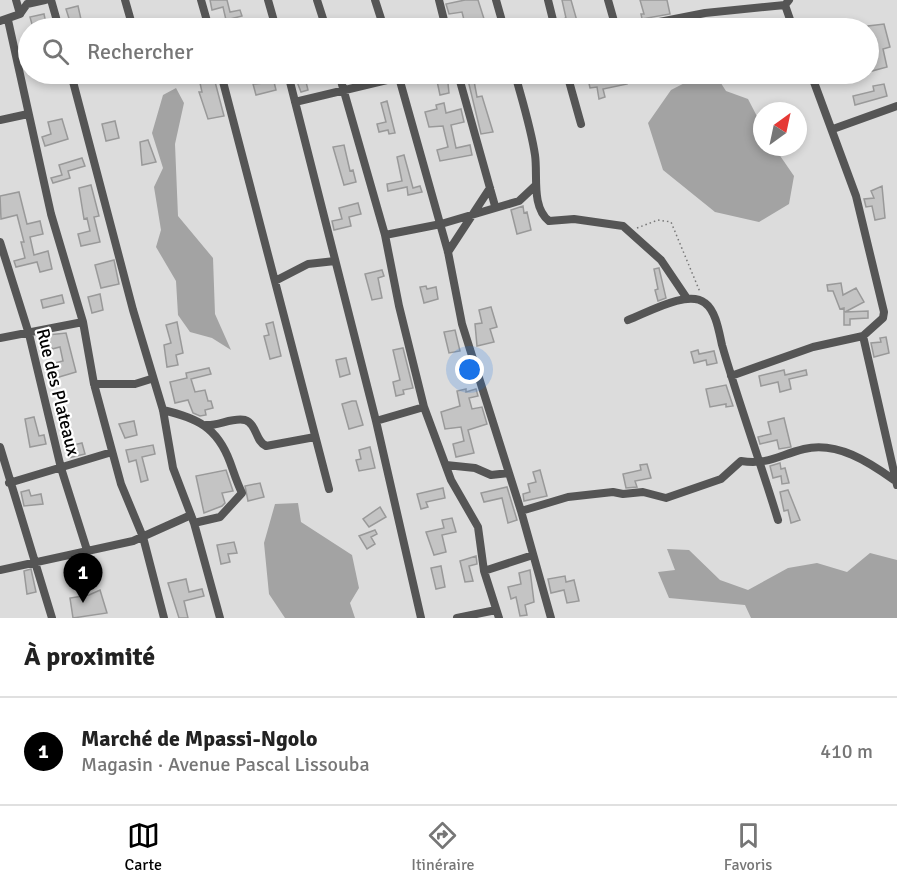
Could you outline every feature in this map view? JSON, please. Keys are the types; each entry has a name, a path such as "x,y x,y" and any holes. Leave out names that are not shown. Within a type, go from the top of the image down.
{"street":[{"path":"16,0 20,14"},
{"path":"18,75 4,20 20,14 27,4 45,0"},
{"path":"51,0 56,18"},
{"path":"125,0 130,18"},
{"path":"201,0 206,18"},
{"path":"268,0 273,18"},
{"path":"317,0 323,18"},
{"path":"375,0 381,18"},
{"path":"439,0 444,18"},
{"path":"496,0 501,18"},
{"path":"548,0 552,18"},
{"path":"608,0 613,18"},
{"path":"680,18 787,2 791,18"},
{"path":"20,84 51,214 83,322 94,384 112,452 121,484 142,537 164,618"},
{"path":"74,84 151,379 163,410 174,468 193,519 220,618"},
{"path":"224,84 329,489"},
{"path":"290,84 376,421 421,618"},
{"path":"343,84 385,235 399,306 424,407 446,465 478,527 484,571 499,618"},
{"path":"295,102 360,84"},
{"path":"402,84 441,224 462,324 521,511 551,618"},
{"path":"461,84 495,206"},
{"path":"518,84 536,157 535,186 544,217 549,221 574,219 620,225 661,260 674,284 686,297 704,302 716,322 731,376 778,520"},
{"path":"570,84 581,124"},
{"path":"731,376 813,347 862,336 879,324 884,312 858,206 833,129 815,84"},
{"path":"833,129 897,106"},
{"path":"0,120 28,114"},
{"path":"385,235 441,224 495,206 519,201 535,186"},
{"path":"448,252 490,188"},
{"name":"Rue des Plateaux","path":"0,242 29,334 61,468 87,550"},
{"path":"275,281 308,264 335,261"},
{"path":"628,320 686,297"},
{"path":"0,339 83,322"},
{"path":"862,336 896,482"},
{"path":"94,384 135,384 151,379"},
{"path":"376,421 424,407"},
{"path":"163,410 185,415 206,424 245,420 252,424 260,443 266,446 315,437"},
{"path":"0,570 123,544 193,519 220,517 242,493 229,459 206,424"},
{"path":"0,447 9,483 36,561 52,618"},
{"path":"521,511 568,497 613,492 623,494 643,492 666,498 721,479 741,461 760,464 803,449 824,448 860,457 896,482"},
{"path":"9,483 112,452"},
{"path":"446,465 475,468 491,475 509,473"},
{"path":"484,571 533,555"},
{"path":"457,618 496,609"}],"path":[{"path":"627,231 658,220 671,222 704,302"}],"shaded area":[{"path":"0,0 897,0 897,618 0,618"},
{"path":"683,84 721,84 726,91 748,99 753,109 753,156 780,156 794,176 789,204 759,222 715,212 663,170 648,123 671,90"},
{"path":"176,88 184,103 175,144 178,216 213,258 215,314 231,350 212,338 190,332 178,315 176,281 156,247 161,230 154,187 163,168 152,133 163,95"},
{"path":"298,503 301,522 352,555 359,588 350,603 355,618 285,618 269,594 264,543 275,504"},
{"path":"667,549 689,550 720,580 748,590 788,568 817,563 847,572 870,553 897,560 897,618 751,618 745,605 669,598 658,572 675,570"}],"building":[{"path":"210,0 227,0 230,12 240,10 242,16 226,18 223,7 212,10"},
{"path":"478,0 484,18 464,18 462,12 449,14 446,4"},
{"path":"562,0 571,0 576,18 566,18"},
{"path":"640,0 667,0 670,14 642,18 641,14 644,14"},
{"path":"78,6 81,18 69,18 66,9"},
{"path":"44,14 45,18 30,18"},
{"path":"884,24 890,47 883,49 887,67 879,69 879,25"},
{"path":"200,84 216,84 224,116 208,119 199,92 202,92"},
{"path":"253,84 274,84 276,90 256,95"},
{"path":"298,84 306,84 308,90 301,92"},
{"path":"438,84 448,84 449,93 440,95"},
{"path":"469,84 475,84 477,97 482,96 493,132 481,134"},
{"path":"589,84 627,84 603,89 605,97 599,99 597,87 590,88"},
{"path":"884,84 887,96 855,105 853,96 874,91 873,86"},
{"path":"387,101 395,133 389,134 388,130 379,132 377,124 386,122 381,103"},
{"path":"444,103 446,113 461,109 464,122 451,125 456,148 470,145 472,155 440,161 437,150 448,147 443,126 429,127 425,112 437,109 436,105"},
{"path":"62,119 68,139 45,146 42,137 51,134 48,122"},
{"path":"115,121 119,138 106,141 102,124"},
{"path":"148,140 156,162 142,165 140,142"},
{"path":"344,145 350,171 353,170 356,182 344,185 333,147"},
{"path":"404,155 413,188 420,186 422,192 408,195 407,187 388,191 387,184 402,181 397,157"},
{"path":"82,158 85,166 68,171 70,178 53,183 51,178 62,175 59,165"},
{"path":"91,185 99,216 94,217 100,242 81,246 78,234 90,231 87,218 84,219 79,188"},
{"path":"882,186 885,218 875,220 872,206 866,207 864,199 874,198 871,191"},
{"path":"19,192 27,224 40,221 43,234 30,237 34,255 48,251 52,269 40,272 37,262 16,267 14,261 25,258 21,242 24,242 17,215 1,219 0,196"},
{"path":"358,203 361,214 349,217 351,226 334,230 332,221 342,219 339,208"},
{"path":"523,206 524,213 527,212 531,230 517,234 511,210"},
{"path":"114,260 119,284 101,288 95,265"},
{"path":"659,268 666,298 658,301 654,269"},
{"path":"382,270 384,276 378,278 382,298 372,300 365,274"},
{"path":"841,283 843,295 856,288 864,302 845,312 868,311 868,318 850,319 850,325 844,325 844,308 840,309 833,291 828,291 827,285"},
{"path":"426,286 427,289 436,287 438,299 424,303 420,287"},
{"path":"100,294 103,310 92,313 88,297"},
{"path":"62,295 64,303 43,308 41,300"},
{"path":"491,307 497,327 490,329 494,342 477,346 475,324 482,323 479,310"},
{"path":"177,322 183,353 176,355 178,365 167,367 164,345 171,343 166,325"},
{"path":"273,322 281,356 270,359 264,336 269,335 266,324"},
{"path":"455,330 460,351 449,353 444,332"},
{"path":"66,333 76,372 49,380 47,369 55,367 54,363 63,361 60,347 52,349 48,335"},
{"path":"886,337 889,353 874,357 871,343 881,342 880,338"},
{"path":"403,348 413,388 403,390 404,394 396,396 393,382 400,380 393,350"},
{"path":"698,350 699,354 714,351 717,363 707,365 706,360 694,363 691,352"},
{"path":"346,358 350,374 340,377 336,360"},
{"path":"209,368 211,374 191,379 195,392 205,390 213,408 205,410 206,415 200,416 193,413 188,400 175,403 170,382 187,378 186,373"},
{"path":"784,370 785,375 806,370 807,375 789,379 791,389 780,392 778,382 761,386 759,376"},
{"path":"726,385 733,406 726,407 726,404 710,407 706,389"},
{"path":"466,389 466,392 476,389 478,396 469,398 472,409 482,407 487,424 468,430 474,453 456,457 453,444 464,441 461,427 445,429 441,412 460,406 457,391"},
{"path":"356,401 363,425 349,429 342,404"},
{"path":"34,417 39,436 44,435 46,444 30,447 25,419"},
{"path":"784,418 791,447 779,449 777,440 760,444 758,437 771,434 768,422"},
{"path":"134,421 137,435 125,438 119,424"},
{"path":"82,443 85,454 68,458 65,447"},
{"path":"153,445 155,454 142,457 148,480 141,482 136,460 129,462 126,450"},
{"path":"370,447 375,468 359,471 356,460 361,459 359,450"},
{"path":"780,463 781,469 785,468 789,483 782,484 781,476 773,478 770,466"},
{"path":"647,464 651,478 635,481 637,487 626,488 623,474 641,470 640,465"},
{"path":"226,470 233,491 222,493 225,503 222,506 204,513 196,476"},
{"path":"540,470 547,496 524,501 523,494 530,492 528,484 536,482 533,472"},
{"path":"260,483 264,497 248,501 245,486"},
{"path":"507,487 517,520 508,523 502,498 484,502 481,493"},
{"path":"443,488 445,498 426,502 428,507 421,509 417,494"},
{"path":"29,490 31,496 41,494 43,504 24,506 21,492"},
{"path":"788,490 800,520 791,523 788,510 784,511 780,492"},
{"path":"380,507 386,517 369,527 363,519"},
{"path":"452,518 456,532 442,535 446,552 434,555 426,532 444,528 442,520"},
{"path":"375,530 377,534 371,537 375,544 367,549 359,536"},
{"path":"234,542 237,553 228,554 230,562 221,564 217,545"},
{"path":"476,556 477,564 469,566 473,581 465,582 460,561"},
{"path":"441,566 445,587 436,589 431,568"},
{"path":"31,569 36,592 27,594 24,571"},
{"path":"530,570 534,602 525,605 527,615 520,616 516,597 511,599 508,587 521,584 519,573"},
{"path":"565,576 566,582 574,580 579,601 567,603 564,590 551,593 548,579"},
{"path":"186,579 189,592 202,589 204,596 184,601 188,618 179,618 168,583"},
{"path":"100,590 107,613 73,618 70,598 89,595"}],"place":[{"name":"Marché de Mpassi-Ngolo","path":"83,603"}]}
